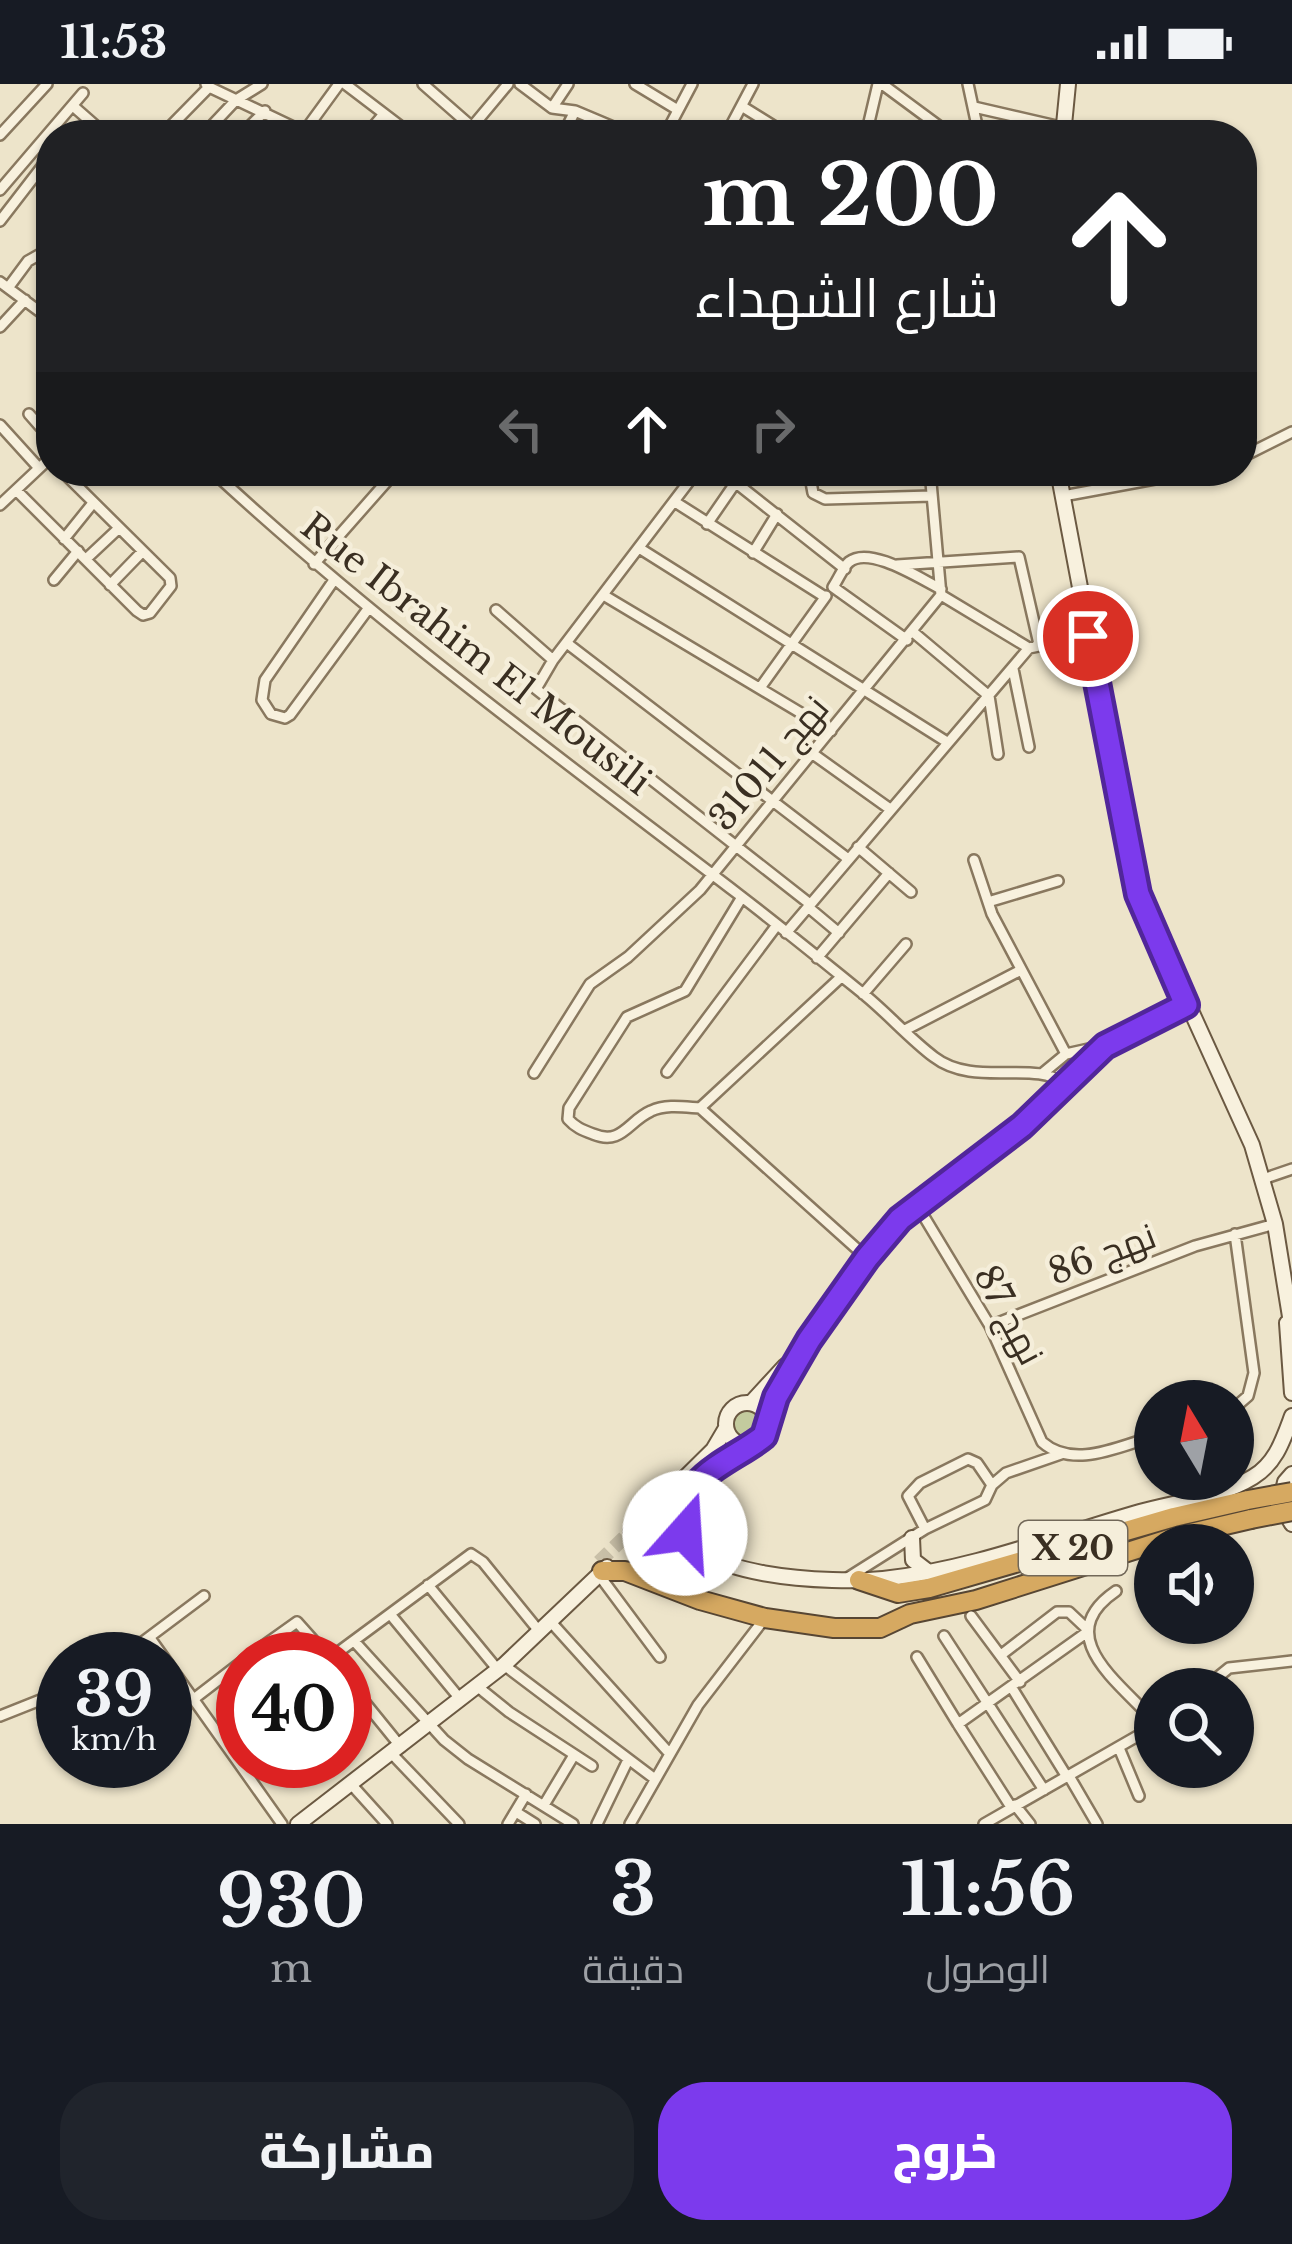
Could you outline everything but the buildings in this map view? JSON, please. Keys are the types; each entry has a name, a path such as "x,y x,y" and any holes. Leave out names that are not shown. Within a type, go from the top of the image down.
{"highway":[{"name":"X 20","path":"765,1618 860,1629 886,1627 910,1614 976,1600 1249,1510 1291,1478"},
{"name":"X 20","path":"852,1580 898,1593 982,1576 1174,1517 1292,1511"},
{"path":"602,1569 625,1571 765,1618"}],"street":[{"path":"0,135 47,84"},
{"path":"214,120 231,98 262,84"},
{"path":"316,120 342,84 392,120"},
{"path":"423,84 458,120"},
{"path":"478,120 508,84"},
{"path":"520,84 552,109 588,120"},
{"path":"552,109 568,84"},
{"path":"636,84 678,110"},
{"path":"673,120 692,84"},
{"path":"735,120 752,84"},
{"path":"870,120 880,84 930,120"},
{"path":"968,84 979,120"},
{"path":"1065,120 1068,84"},
{"path":"176,120 208,86 282,120"},
{"path":"61,120 83,93"},
{"path":"73,106 89,120"},
{"path":"743,107 764,120"},
{"path":"979,108 1032,120"},
{"path":"256,120 265,111"},
{"path":"570,120 574,112"},
{"path":"379,120 384,114"},
{"path":"0,190 36,150"},
{"path":"0,221 36,174"},
{"path":"36,256 4,285 36,306"},
{"path":"0,327 25,300"},
{"path":"28,414 36,423"},
{"path":"0,425 36,465"},
{"path":"1257,450 1292,432"},
{"path":"0,505 36,471"},
{"path":"16,490 110,585 143,615 150,613 171,582 77,486"},
{"name":"Rue Ibrahim El Mousili","path":"230,486 318,559 368,609 742,897 932,1056 959,1070 1043,1073"},
{"path":"318,559 383,486"},
{"path":"685,486 536,684 540,696 735,845 839,933"},
{"path":"707,524 733,486"},
{"path":"741,486 845,569"},
{"path":"812,486 813,493 825,499 932,496"},
{"path":"931,486 941,592"},
{"path":"1061,486 1138,894 1246,1128 1275,1224 1292,1329"},
{"path":"1063,496 1117,486"},
{"path":"675,502 825,597"},
{"path":"64,538 93,503"},
{"path":"752,553 777,514"},
{"path":"54,580 118,529"},
{"path":"639,548 947,742"},
{"path":"110,585 142,552"},
{"path":"760,688 848,562 864,557 897,565 1033,646 1088,636"},
{"path":"897,565 1019,557 1033,646"},
{"path":"334,580 262,688 262,700 271,714 290,715 368,609"},
{"path":"833,587 910,636 989,696 998,754"},
{"name":"نهج 31011","path":"534,1073 590,984 682,908 910,636 941,592"},
{"path":"605,596 831,731"},
{"path":"667,1072 782,929 809,906 947,742 1082,598"},
{"path":"496,610 553,660"},
{"path":"568,644 847,858"},
{"path":"1013,669 1029,747"},
{"path":"813,754 890,809"},
{"path":"858,847 911,892"},
{"path":"974,860 988,902 1066,1054"},
{"path":"817,958 889,873"},
{"path":"988,902 1058,880"},
{"path":"742,897 685,991 630,1013 569,1108 568,1119 605,1139 617,1138 659,1107 700,1108 867,1258"},
{"path":"863,994 906,944"},
{"path":"905,1030 1021,970"},
{"path":"700,1108 840,978"},
{"path":"1064,1084 1043,1073 1066,1054 1105,1046 1186,1005"},
{"path":"809,1340 768,1418 764,1436 711,1469 636,1533 713,1450 732,1409 751,1403 809,1340 867,1258 916,1205 1006,1139 1105,1046"},
{"path":"1263,1179 1292,1168"},
{"name":"نهج 87","path":"916,1205 990,1326 1038,1436 1056,1452"},
{"name":"نهج 86","path":"990,1326 1235,1234 1275,1224"},
{"path":"1235,1234 1252,1380"},
{"path":"1287,1306 1292,1394"},
{"path":"751,1403 768,1418"},
{"name":"X 20","path":"711,1469 689,1498 683,1515 685,1533 695,1548 722,1562 771,1573 852,1580 926,1570 1044,1541 1249,1480 1276,1454 1292,1416"},
{"path":"726,1428 734,1440 748,1445"},
{"path":"852,1580 877,1557 985,1500 992,1485 1006,1473 1056,1452 1080,1456 1134,1442"},
{"path":"926,1570 913,1560 919,1534 908,1496 920,1483 968,1459 977,1462 992,1485"},
{"path":"1291,1478 1281,1492 1280,1504 1292,1524"},
{"path":"366,1632 471,1554 477,1555 670,1754"},
{"path":"372,1767 502,1667 602,1569 660,1657"},
{"path":"428,1585 502,1667 656,1779"},
{"path":"958,1724 1086,1630 1093,1609 1116,1591"},
{"path":"158,1632 204,1596"},
{"path":"1001,1655 1057,1612 1069,1612 1086,1630 1096,1656 1134,1700"},
{"path":"390,1614 461,1700"},
{"path":"971,1616 1001,1655 1097,1824"},
{"path":"630,1824 709,1690 765,1618"},
{"path":"283,1632 297,1622 306,1632"},
{"path":"944,1636 1044,1790"},
{"path":"917,1657 1013,1806 1030,1824"},
{"path":"372,1661 468,1760 573,1824"},
{"path":"1229,1668 1292,1661"},
{"path":"195,1698 216,1682"},
{"path":"478,1687 592,1766"},
{"path":"192,1694 282,1824"},
{"path":"0,1716 36,1702"},
{"path":"372,1716 459,1824"},
{"path":"984,1824 1134,1738"},
{"path":"1119,1748 1139,1796"},
{"path":"544,1805 574,1755"},
{"path":"597,1824 628,1760"},
{"path":"300,1823 344,1788"},
{"path":"354,1788 386,1824"},
{"path":"508,1824 526,1795"},
{"path":"516,1812 535,1824"}],"green space":[{"path":"748,1410 759,1414 763,1425 759,1436 748,1440 737,1436 733,1425 737,1414"}],"tunnel":[{"path":"599,1562 631,1531"}],"route":[{"path":"685,1533 683,1515 689,1498 721,1460 764,1436 776,1397 809,1340 889,1231 916,1205 1022,1126 1105,1046 1186,1005 1138,894 1088,636"}]}
